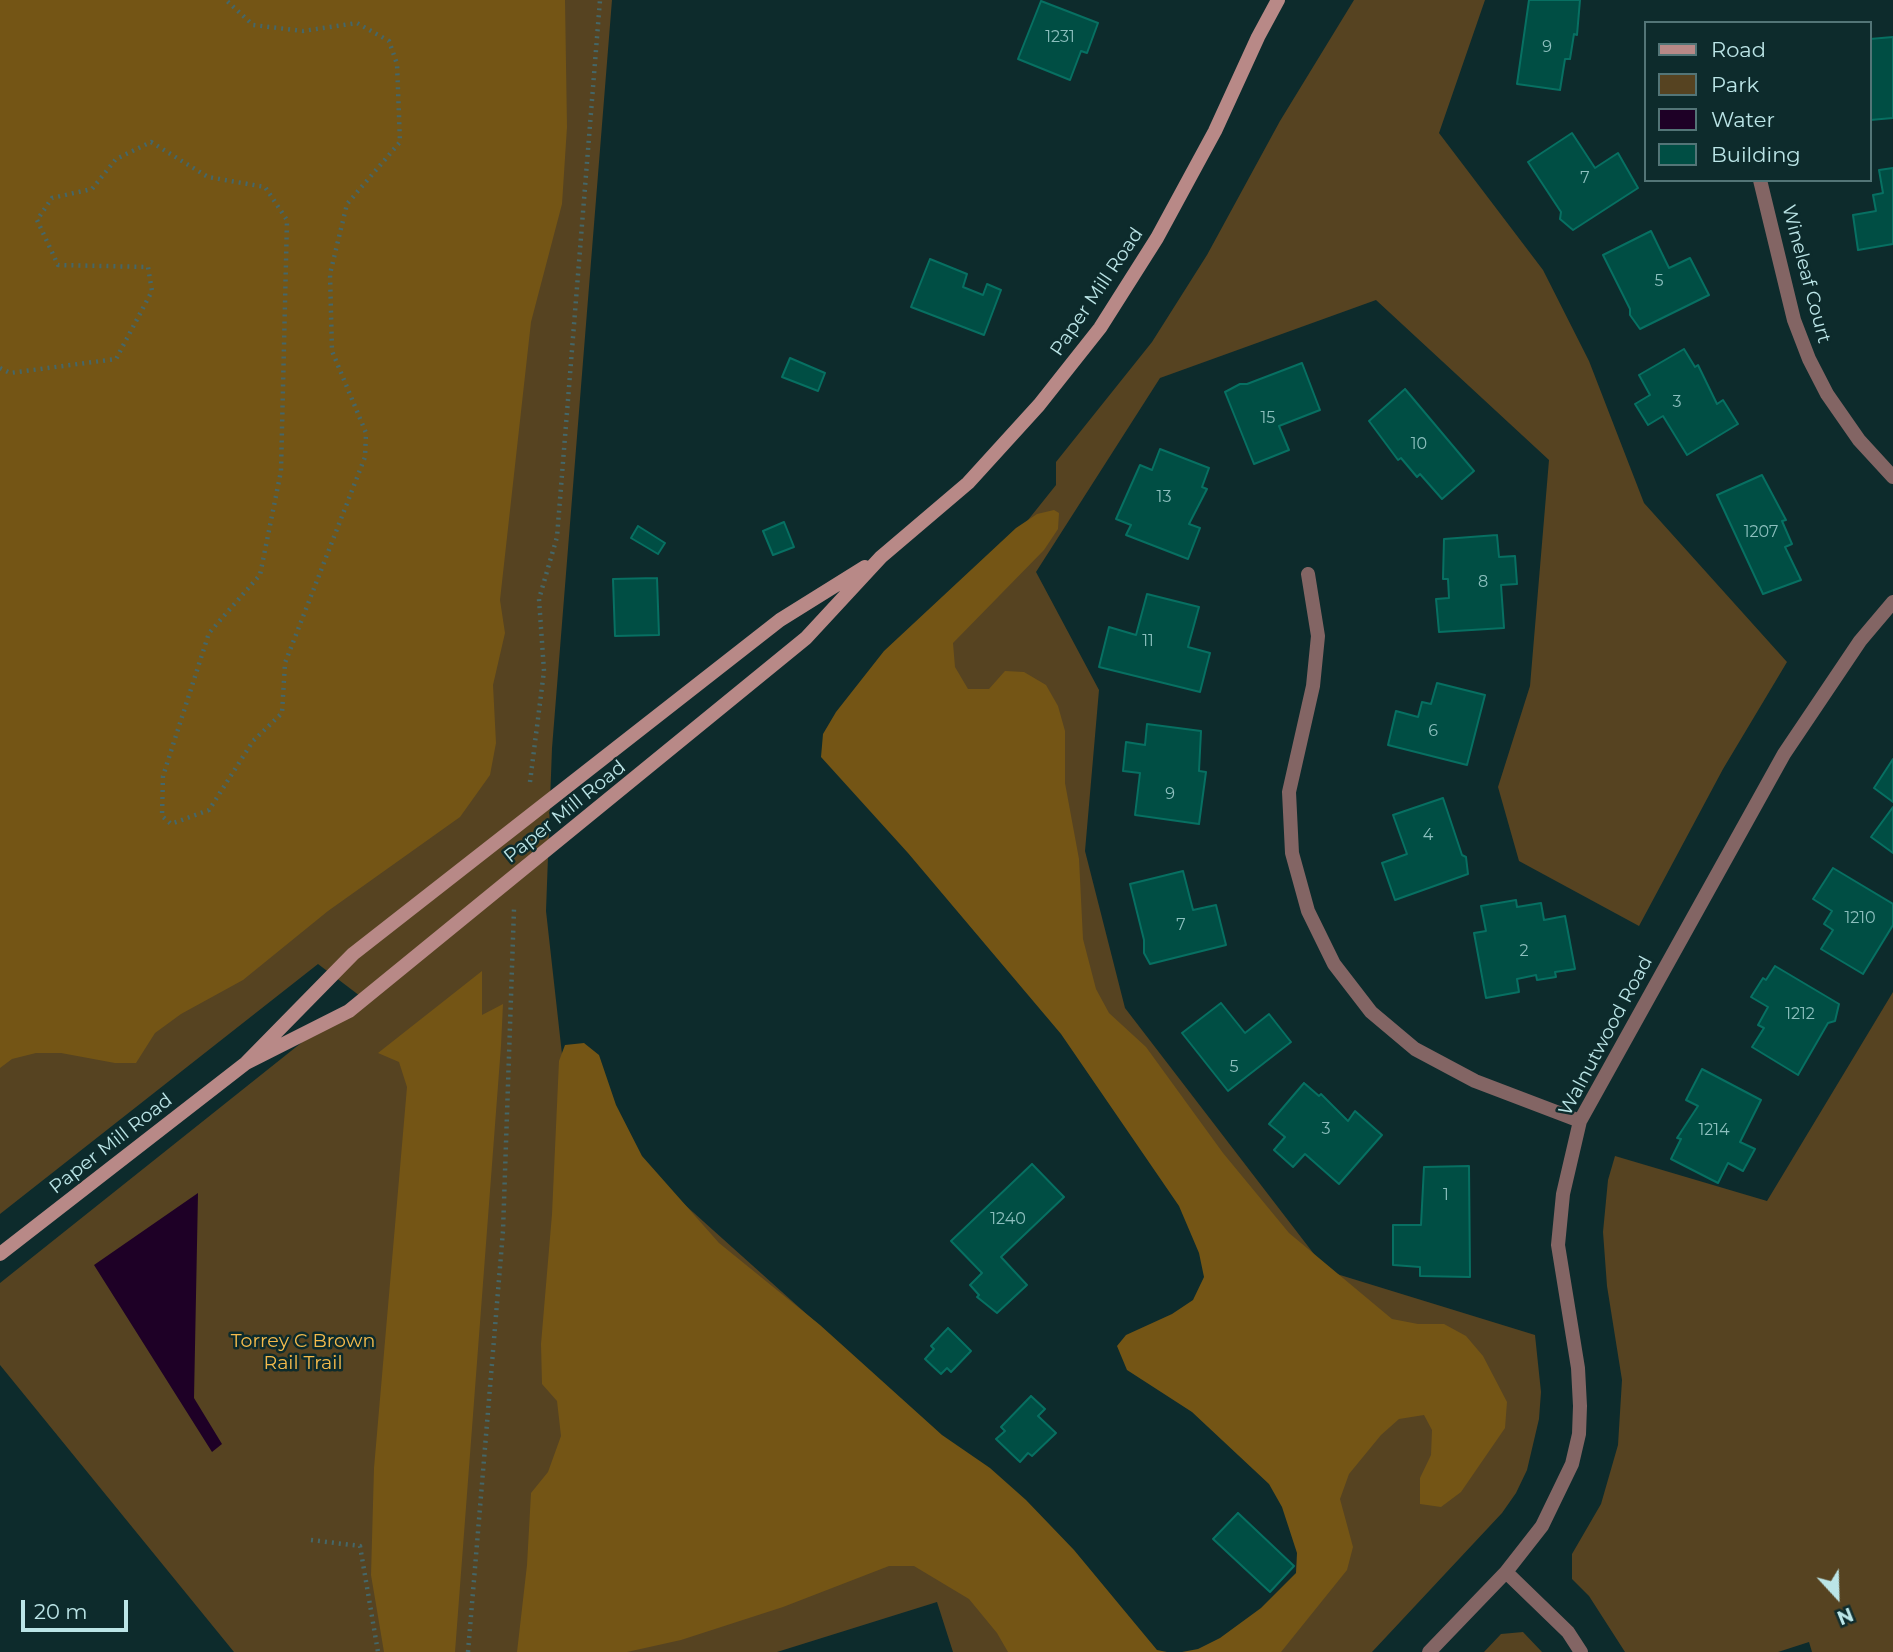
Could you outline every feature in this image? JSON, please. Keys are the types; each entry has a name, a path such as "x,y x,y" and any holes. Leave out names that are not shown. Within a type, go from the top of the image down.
{"main road":[{"name":"Paper Mill Road","path":"246,1063 349,1011 806,638 881,557 968,483 1039,405 1100,328 1157,238 1216,131 1258,37 1278,0"},
{"name":"Paper Mill Road","path":"0,1254 246,1063 353,954 780,620 881,557"}],"street":[{"name":"Wineleaf Court","path":"1760,182 1794,320 1808,359 1827,394 1859,440 1893,477"},
{"path":"1308,574 1318,636 1312,686 1289,792 1292,853 1308,911 1334,964 1371,1012 1415,1049 1475,1081 1580,1121"},
{"name":"Walnutwood Road","path":"1429,1652 1506,1572 1542,1526 1561,1490 1579,1434 1578,1368 1558,1245 1563,1194 1580,1121 1784,754 1860,641 1893,602"},
{"path":"1506,1572 1568,1632 1581,1652"}],"path":[{"path":"0,368 10,373 116,359 152,291 148,267 58,265 37,219 52,198 92,189 116,159 151,142 208,177 265,187 287,220 281,471 260,575 209,633 163,776 162,816 172,824 209,810 253,741 282,713 285,663 365,457 366,433 332,351 330,274 347,204 400,142 397,64 389,41 357,23 303,31 253,26 226,0"},
{"path":"530,788 544,671 539,599 557,537 600,0"},
{"path":"468,1652 503,1231 514,905"},
{"path":"311,1540 360,1546 379,1652"}],"green space":[{"name":"Torrey C Brown Rail Trail","path":"0,0 612,0 552,748 546,911 567,1099 850,1353 1149,1652 953,1652 937,1602 777,1652 234,1652 0,1365 0,1283 360,996 318,964 0,1214"},
{"path":"1354,0 1485,0 1439,133 1543,270 1589,361 1644,503 1787,662 1723,769 1639,926 1519,861 1498,787 1530,686 1549,460 1376,300 1160,378 1036,572 1099,690 1085,851 1125,1008 1327,1271 1535,1335 1541,1392 1539,1419 1527,1470 1516,1493 1502,1513 1372,1652 1223,1652 1328,1542 1190,1149 833,764 1056,485 1056,462 1152,342 1207,255 1280,121"},
{"path":"1893,992 1893,1652 1812,1652 1809,1642 1778,1652 1625,1652 1589,1596 1572,1579 1572,1554 1601,1504 1618,1445 1622,1380 1607,1286 1603,1232 1608,1180 1615,1156 1767,1201"},
{"path":"1523,1632 1542,1652 1484,1652 1501,1634"}],"shaded area":[{"path":"0,0 565,0 567,127 562,204 531,322 500,600 505,633 493,685 496,743 490,775 460,817 328,911 243,980 181,1014 155,1033 136,1063 115,1063 61,1053 36,1053 12,1059 0,1068"},
{"path":"1054,510 1059,513 1058,529 1044,550 953,643 955,667 968,689 989,689 1005,671 1024,672 1046,685 1058,706 1065,731 1065,783 1079,859 1083,939 1096,989 1109,1013 1146,1047 1223,1153 1289,1233 1392,1319 1418,1324 1444,1324 1466,1336 1483,1356 1507,1402 1505,1428 1461,1492 1441,1507 1420,1504 1420,1478 1431,1455 1432,1430 1424,1415 1399,1419 1381,1435 1349,1474 1340,1499 1353,1547 1347,1570 1281,1652 1182,1652 1198,1649 1220,1638 1261,1608 1296,1573 1297,1553 1282,1507 1269,1484 1192,1412 1127,1370 1117,1346 1126,1335 1172,1314 1193,1300 1204,1277 1199,1253 1179,1206 1061,1034 908,853 821,757 823,734 836,712 884,651 1016,528 1037,514"},
{"path":"482,971 482,1015 503,1004 455,1652 384,1652 371,1575 374,1468 407,1087 399,1062 378,1053"},
{"path":"584,1043 599,1055 616,1105 642,1156 719,1243 820,1325 942,1435 990,1468 1026,1500 1074,1550 1157,1650 1167,1652 1008,1652 997,1633 969,1599 914,1566 889,1566 783,1607 681,1640 627,1652 517,1652 527,1565 531,1493 548,1472 561,1436 557,1401 542,1384 541,1344 552,1214 559,1061 565,1045"}],"water":[{"path":"198,1193 194,1398 222,1444 212,1452 94,1265"}],"building":[{"path":"1529,0 1580,0 1577,35 1574,34 1570,59 1565,59 1560,90 1517,84"},
{"path":"1041,1 1098,23 1087,53 1081,51 1070,80 1018,59"},
{"path":"1893,37 1893,118 1872,120 1872,39"},
{"path":"1572,133 1595,168 1618,153 1638,188 1573,230 1560,219 1561,212 1528,162"},
{"path":"1893,168 1893,244 1858,250 1853,215 1876,211 1873,195 1883,193 1879,170"},
{"path":"1651,231 1669,268 1690,258 1709,295 1640,329 1630,315 1630,309 1603,255"},
{"path":"930,259 967,274 963,287 983,295 987,284 1001,290 984,335 911,307"},
{"path":"1684,349 1695,367 1698,365 1717,404 1723,400 1738,424 1687,455 1663,416 1648,425 1635,404 1650,395 1639,375"},
{"path":"790,358 825,373 818,391 782,377"},
{"path":"1302,363 1320,410 1279,426 1289,450 1254,464 1225,392 1240,384 1247,384"},
{"path":"1405,389 1474,471 1442,499 1420,474 1417,477 1401,458 1398,460 1369,421"},
{"path":"1160,449 1209,468 1202,487 1207,489 1189,524 1200,528 1188,559 1126,535 1131,525 1116,519 1140,465 1152,470"},
{"path":"1762,475 1786,520 1782,521 1792,544 1785,547 1801,580 1763,594 1717,495"},
{"path":"784,522 794,547 773,555 763,531"},
{"path":"638,526 665,543 658,554 631,538"},
{"path":"1497,535 1499,557 1515,556 1517,584 1501,585 1504,628 1439,632 1436,599 1449,598 1448,579 1443,579 1444,539"},
{"path":"657,578 659,635 615,636 613,579"},
{"path":"1147,594 1199,607 1188,647 1210,653 1200,692 1099,667 1109,627 1136,635"},
{"path":"1437,683 1485,695 1467,765 1388,745 1396,711 1418,717 1422,702 1431,704"},
{"path":"1147,724 1201,731 1199,771 1206,772 1199,824 1135,815 1140,773 1123,771 1126,742 1145,745"},
{"path":"1893,759 1893,802 1874,788"},
{"path":"1443,798 1462,855 1466,857 1468,874 1395,900 1382,863 1407,854 1393,815"},
{"path":"1893,807 1893,853 1871,837"},
{"path":"1833,868 1893,904 1893,925 1863,974 1821,949 1833,930 1824,924 1832,911 1813,899"},
{"path":"1183,871 1193,910 1216,905 1226,945 1150,964 1144,953 1144,940 1130,884"},
{"path":"1516,900 1517,907 1541,903 1544,920 1565,916 1575,969 1555,972 1556,977 1537,980 1536,975 1517,979 1519,992 1486,998 1474,933 1486,931 1481,906"},
{"path":"1775,966 1839,1004 1835,1021 1828,1023 1798,1075 1752,1047 1764,1028 1758,1025 1768,1007 1751,997 1763,978 1766,980"},
{"path":"1221,1003 1245,1033 1269,1014 1291,1042 1228,1091 1182,1033"},
{"path":"1702,1069 1761,1100 1740,1142 1755,1149 1743,1171 1728,1163 1718,1183 1671,1159 1681,1139 1677,1138 1698,1106 1686,1100"},
{"path":"1304,1083 1319,1096 1321,1094 1348,1121 1355,1111 1382,1135 1339,1184 1305,1154 1293,1167 1274,1150 1285,1137 1269,1124"},
{"path":"1032,1164 1064,1197 1001,1257 1027,1285 997,1313 977,1297 979,1295 970,1285 982,1273 951,1241"},
{"path":"1469,1166 1470,1277 1420,1276 1420,1267 1393,1265 1393,1225 1421,1225 1424,1167"},
{"path":"948,1328 971,1351 951,1372 947,1368 941,1374 925,1359 934,1349 931,1346"},
{"path":"1031,1396 1045,1409 1038,1416 1056,1433 1032,1456 1028,1453 1020,1462 996,1439 1005,1431 1001,1427"},
{"path":"1238,1513 1294,1566 1270,1592 1213,1539"}]}
